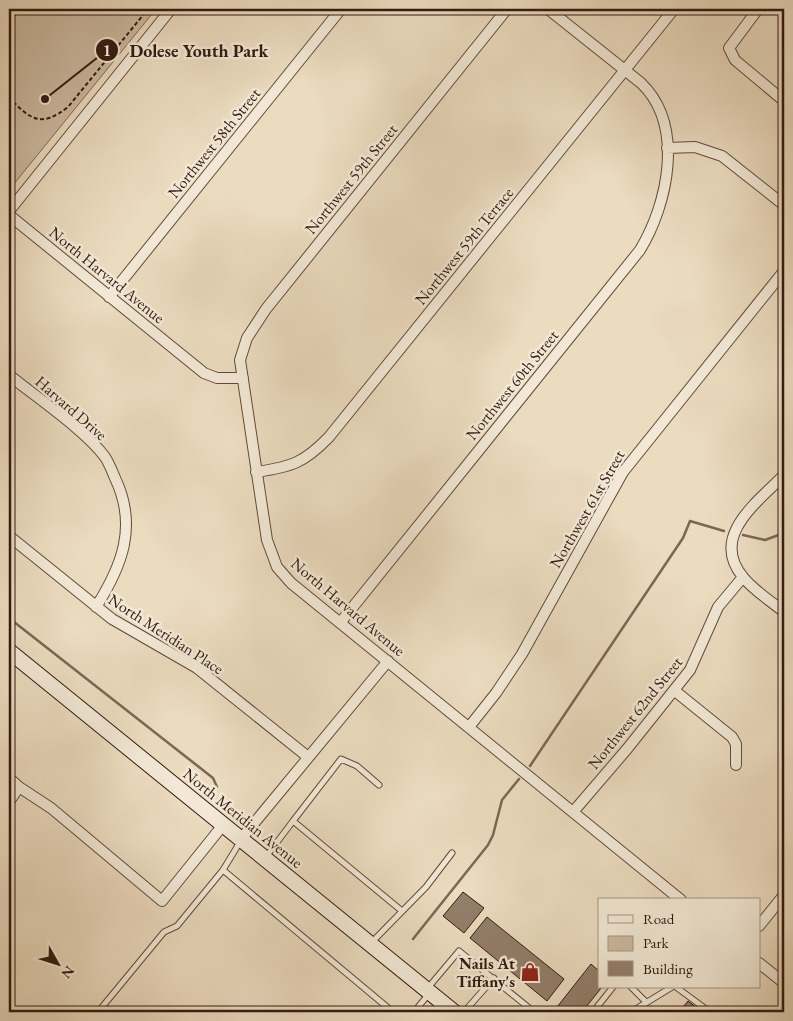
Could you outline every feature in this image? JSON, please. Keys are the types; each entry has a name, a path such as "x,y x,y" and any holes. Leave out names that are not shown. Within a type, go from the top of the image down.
{"main road":[{"name":"North Meridian Avenue","path":"9,651 455,1012"}],"street":[{"path":"9,211 171,9"},
{"name":"Northwest 58th Street","path":"109,297 341,9"},
{"name":"Northwest 59th Street","path":"243,378 240,360 247,338 266,308 507,9"},
{"name":"Northwest 60th Street","path":"340,623 640,250 662,205 666,182 667,148 665,125 659,106 648,90 626,70 548,9"},
{"name":"Northwest 59th Terrace","path":"256,472 288,467 313,454 329,437 674,9"},
{"path":"758,9 730,48 736,60 784,101"},
{"path":"667,148 695,147 722,156 784,205"},
{"name":"North Harvard Avenue","path":"9,215 204,373 222,378 243,378 269,549 277,567 291,583 679,898"},
{"name":"Northwest 61st Street","path":"469,727 496,693 522,654 623,472 784,271"},
{"name":"Harvard Drive","path":"9,375 84,436 105,457 122,491 126,514 126,544 113,580 96,607"},
{"path":"784,475 747,512 736,528 731,546 734,562 743,577 784,612"},
{"name":"North Meridian Place","path":"9,536 112,619 197,668 308,757"},
{"name":"Northwest 62nd Street","path":"572,812 675,691 697,658 718,607 743,577"},
{"path":"241,840 388,661"},
{"path":"675,691 732,737 736,744 736,765"},
{"path":"9,778 19,788 51,808 162,901 223,825"},
{"path":"9,802 19,788"},
{"path":"760,925 784,895"},
{"path":"760,964 784,984"}],"lane":[{"path":"265,858 341,759 357,766 379,785"},
{"path":"293,820 402,911"},
{"path":"98,1012 164,932 177,926 223,870 241,840"},
{"path":"370,944 426,887 452,853"},
{"path":"223,870 394,1012"},
{"path":"414,1012 459,951 534,1012"},
{"path":"455,1012 494,978"},
{"path":"592,1012 611,988"},
{"path":"632,988 646,1002"},
{"path":"631,1012 670,988"},
{"path":"677,988 710,1012"}],"path":[{"path":"9,13 11,9"},
{"path":"9,97 22,111 32,118 44,121 56,116 68,107 148,9"}],"green space":[{"path":"9,9 156,9 9,190"}],"building":[{"path":"9,9 19,9 9,26"},
{"path":"463,892 484,908 464,933 443,916"},
{"path":"487,917 564,979 547,1001 470,938"},
{"path":"591,964 598,970 598,988 601,988 582,1012 564,1012 557,1007"},
{"path":"688,1001 702,1012 679,1012"}],"waterway":[{"path":"530,766 683,538 690,521 724,531"},
{"path":"743,535 765,540 784,533"},
{"path":"9,618 213,778 217,787"},
{"path":"413,939 488,845 493,835 502,800 519,779"}],"place":[{"name":"Dolese Youth Park","path":"45,99"},
{"name":"Nails At Tiffany's","path":"530,972"}]}
